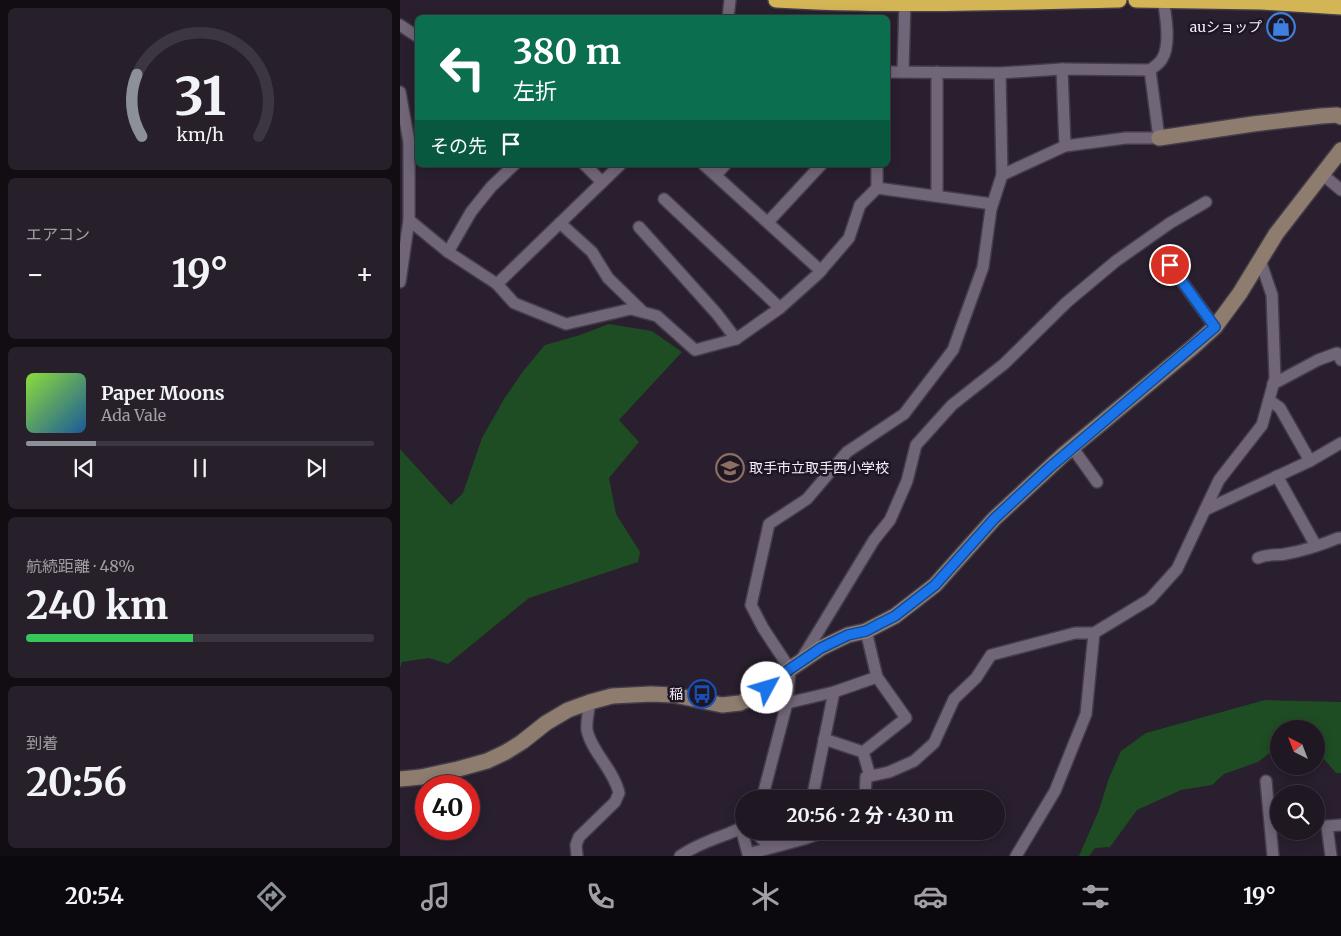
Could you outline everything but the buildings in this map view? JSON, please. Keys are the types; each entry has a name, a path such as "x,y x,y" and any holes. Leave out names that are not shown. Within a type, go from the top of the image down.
{"highway":[{"path":"776,0 827,2 1119,0"},
{"path":"1136,0 1262,2 1341,7"}],"street":[{"path":"728,15 730,0"},
{"path":"890,72 1000,73 1062,69 1150,70 1162,60 1166,46 1166,16 1162,0"},
{"path":"903,71 905,2"},
{"path":"400,24 415,35"},
{"path":"1062,69 1064,146"},
{"path":"1150,70 1159,138"},
{"path":"937,72 937,196"},
{"path":"794,666 763,628 751,605 769,524 806,499 847,452 904,414 953,350 983,267 992,204 1002,175 1000,73"},
{"path":"400,92 409,142 409,220 402,253 400,282"},
{"path":"1002,175 1064,146 1126,138 1159,138 1321,116 1337,115 1341,117"},
{"path":"400,779 458,770 487,761 522,742 546,723 568,710 612,696 674,695 722,705 740,703 758,695 794,666 821,648 848,635 866,631 895,616 935,585 994,519 1072,447 1215,327 1240,294 1276,234 1341,150"},
{"path":"448,252 471,212 490,187 512,167"},
{"path":"587,167 602,182"},
{"path":"497,284 618,167"},
{"path":"706,167 821,271"},
{"path":"716,175 723,167"},
{"path":"768,222 819,167"},
{"path":"409,220 448,252 497,284 514,303 566,324 631,309 657,316 695,350 736,339 780,308 821,271 849,238 860,205 877,188 876,167"},
{"path":"1322,174 1341,190"},
{"path":"877,188 992,204"},
{"path":"664,199 780,308"},
{"path":"764,790 787,703 794,666 874,540 890,520 907,482 916,446 952,405 1004,364 1067,302 1116,260 1170,223 1206,202"},
{"path":"560,223 592,252 608,278 644,313"},
{"path":"639,227 717,314 736,339"},
{"path":"865,790 866,777 889,772 914,761 934,743 954,699 976,678 991,655 1075,633 1094,632 1150,599 1177,569 1218,480 1262,425 1275,378 1272,295 1260,260"},
{"path":"1170,265 1215,327"},
{"path":"1273,384 1318,360 1337,353 1341,360"},
{"path":"1269,400 1280,408 1310,461"},
{"path":"1205,510 1310,461 1341,442"},
{"path":"1072,447 1097,482"},
{"path":"1277,476 1316,546"},
{"path":"1258,558 1266,554 1283,555 1341,538"},
{"path":"863,752 906,718 877,677 866,631"},
{"path":"1016,856 1055,791 1086,714 1094,632"},
{"path":"787,703 834,692 877,677"},
{"path":"814,790 834,692"},
{"path":"577,856 576,845 579,838 615,802 619,794 612,775 593,744 587,730 590,702"},
{"path":"824,739 863,752"},
{"path":"863,752 870,776"},
{"path":"1266,781 1273,856"},
{"path":"1331,856 1327,826 1341,825"},
{"path":"680,856 735,830"},
{"path":"745,840 748,855 800,840"}],"green space":[{"path":"609,324 652,331 682,352 619,420 639,442 609,478 616,514 640,552 638,562 529,598 448,664 429,658 402,662 400,668 400,449 451,505 463,493 482,438 504,399 524,370 545,345"},
{"path":"1265,700 1341,702 1341,773 1336,773 1325,760 1325,720 1270,720 1270,753 1258,762 1224,774 1212,785 1181,790 1137,810 1110,847 1095,848 1089,856 1079,856 1121,751 1146,733"}],"place":[{"name":"auショップ","path":"1281,27"},
{"name":"取手市立取手西小学校","path":"730,468"},
{"name":"稲","path":"702,694"}],"route":[{"path":"767,688 790,669 821,648 848,635 866,631 895,616 935,585 994,519 1049,468 1215,327 1170,265"}]}
